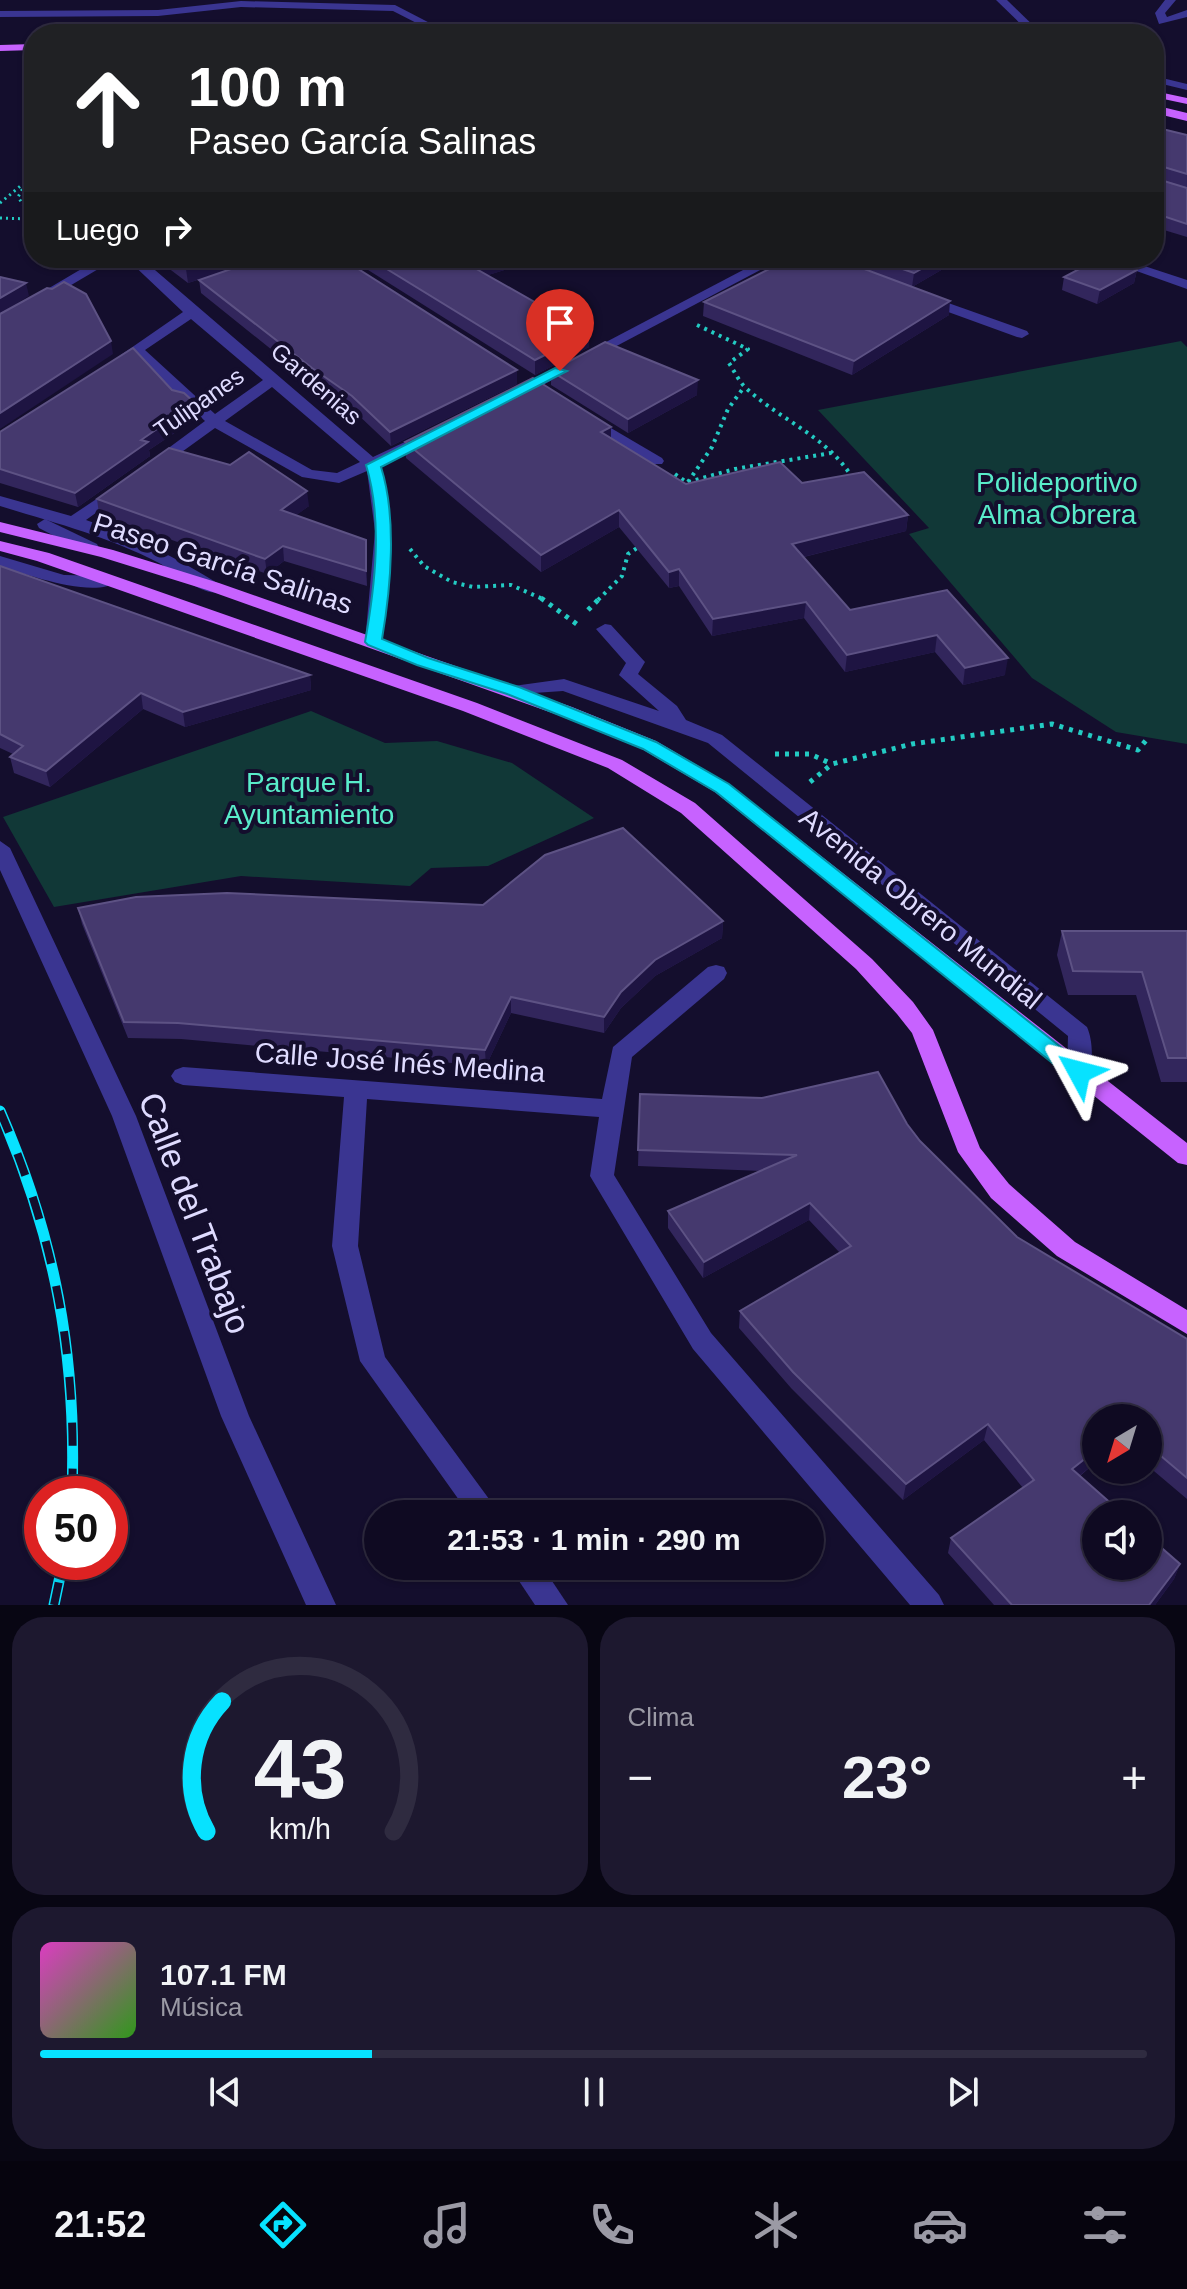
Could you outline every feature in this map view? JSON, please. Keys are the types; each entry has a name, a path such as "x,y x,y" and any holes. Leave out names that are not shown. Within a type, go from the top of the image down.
{"main road":[{"path":"11,35 24,35"},
{"path":"0,48 24,47"},
{"path":"1164,96 1187,101"},
{"path":"1164,111 1187,117"},
{"name":"Paseo García Salinas","path":"0,527 91,548 213,588 513,691 650,745"},
{"name":"Paseo García Salinas","path":"0,546 43,557 470,707 615,764 688,808 864,964 905,1008 922,1030 970,1152 1000,1191 1066,1249 1187,1323"},
{"name":"Avenida Obrero Mundial","path":"650,745 722,788 1187,1156"}],"street":[{"path":"377,0 426,24"},
{"path":"1001,0 1026,24"},
{"path":"1161,24 1160,13 1171,0"},
{"path":"0,14 158,13 241,4 395,8"},
{"path":"1164,24 1187,13"},
{"path":"1164,81 1187,87"},
{"path":"0,323 93,268"},
{"name":"Gardenias","path":"148,268 183,292 192,312 373,465 378,481 381,516 382,590 374,642"},
{"path":"506,398 757,268"},
{"path":"1137,268 1187,285"},
{"path":"914,294 1022,334"},
{"path":"111,366 192,312"},
{"path":"136,350 215,422 308,474 339,478 439,432"},
{"name":"Tulipanes","path":"73,522 274,379"},
{"path":"569,408 656,461"},
{"path":"0,501 73,522 165,560 213,588"},
{"path":"0,515 52,526 91,548"},
{"path":"0,561 63,580 108,581"},
{"path":"597,631 636,662 628,675 670,710 680,724"},
{"path":"513,691 564,685 715,739 1079,1033 1079,1072"},
{"name":"Calle del Trabajo","path":"0,848 124,1116 235,1416 321,1605"},
{"path":"716,973 621,1053 602,1176 702,1341 929,1605"},
{"name":"Calle José Inés Medina","path":"183,1076 613,1109"},
{"path":"356,1088 345,1246 373,1361 476,1500"},
{"path":"534,1580 553,1605"}],"path":[{"path":"0,203 24,182"},
{"path":"24,186 18,197 24,206"},
{"path":"0,218 24,219"},
{"path":"671,313 748,349 729,363 744,387 832,453 846,465 852,477"},
{"path":"687,482 712,447 728,409 744,387"},
{"path":"687,482 735,469 832,453"},
{"path":"656,461 702,493"},
{"path":"381,516 395,524 416,559 440,579 483,588 511,584 545,598 597,631"},
{"path":"597,631 588,609 622,576 628,554 641,545"},
{"path":"790,797 832,764 912,744 1052,724 1138,750 1148,738"}],"green space":[{"name":"Polideportivo Alma Obrera","path":"1181,341 1187,347 1187,744 1116,732 1032,678 909,534 929,528 818,410"},
{"name":"Parque H. Ayuntamiento","path":"311,711 385,743 437,741 512,763 594,818 488,866 431,868 410,886 241,876 54,907 3,817"}],"building":[{"path":"1164,129 1187,135 1187,174 1164,167"},
{"path":"1164,181 1187,188 1187,224 1164,216"},
{"path":"234,268 357,268 517,370 390,432 352,396 199,280"},
{"path":"385,268 475,268 589,333 535,360"},
{"path":"771,268 862,268 950,301 854,361 704,302"},
{"path":"899,268 923,268 914,273"},
{"path":"1081,268 1137,270 1100,290 1064,277"},
{"path":"0,277 26,283 0,298"},
{"path":"64,282 86,294 111,341 0,413 0,314"},
{"path":"605,342 698,380 628,419 551,371"},
{"path":"133,348 172,390 184,393 195,403 141,440 148,442 75,493 0,469 0,432"},
{"path":"533,378 611,427 601,432 686,484 780,462 802,483 864,472 908,515 792,544 850,610 947,590 1008,658 965,668 937,635 847,655 806,602 713,619 679,569 669,572 619,510 541,555 405,442"},
{"path":"169,448 230,465 249,452 307,491 281,510 366,540 366,571 283,546 265,559 97,499"},
{"path":"0,566 310,675 183,712 141,693 46,771 10,757 23,746 0,734"},
{"path":"623,828 723,921 655,960 621,992 604,1017 511,997 485,1050 178,1023 124,1022 78,908 136,897 227,893 483,905 545,855"},
{"path":"1062,931 1187,931 1187,1058 1168,1058 1142,972 1073,971"},
{"path":"878,1072 920,1141 1017,1237 1187,1339 1187,1478 1162,1457 1162,1404 1082,1404 1082,1461 1072,1469 1082,1478 1082,1484 1089,1484 1107,1500 1082,1500 1082,1580 1162,1580 1162,1548 1180,1564 1149,1605 1012,1605 951,1538 1034,1480 988,1424 906,1484 793,1372 740,1311 851,1246 810,1203 704,1262 668,1211 797,1155 638,1150 640,1094 762,1098"}],"railway":[{"path":"0,1111 35,1205 58,1298 71,1394 72,1476"},
{"path":"54,1605 59,1580"}],"route":[{"path":"560,371 373,465 378,481 381,516 382,590 374,642 423,662 513,691 650,745 722,788 1079,1072"}]}
